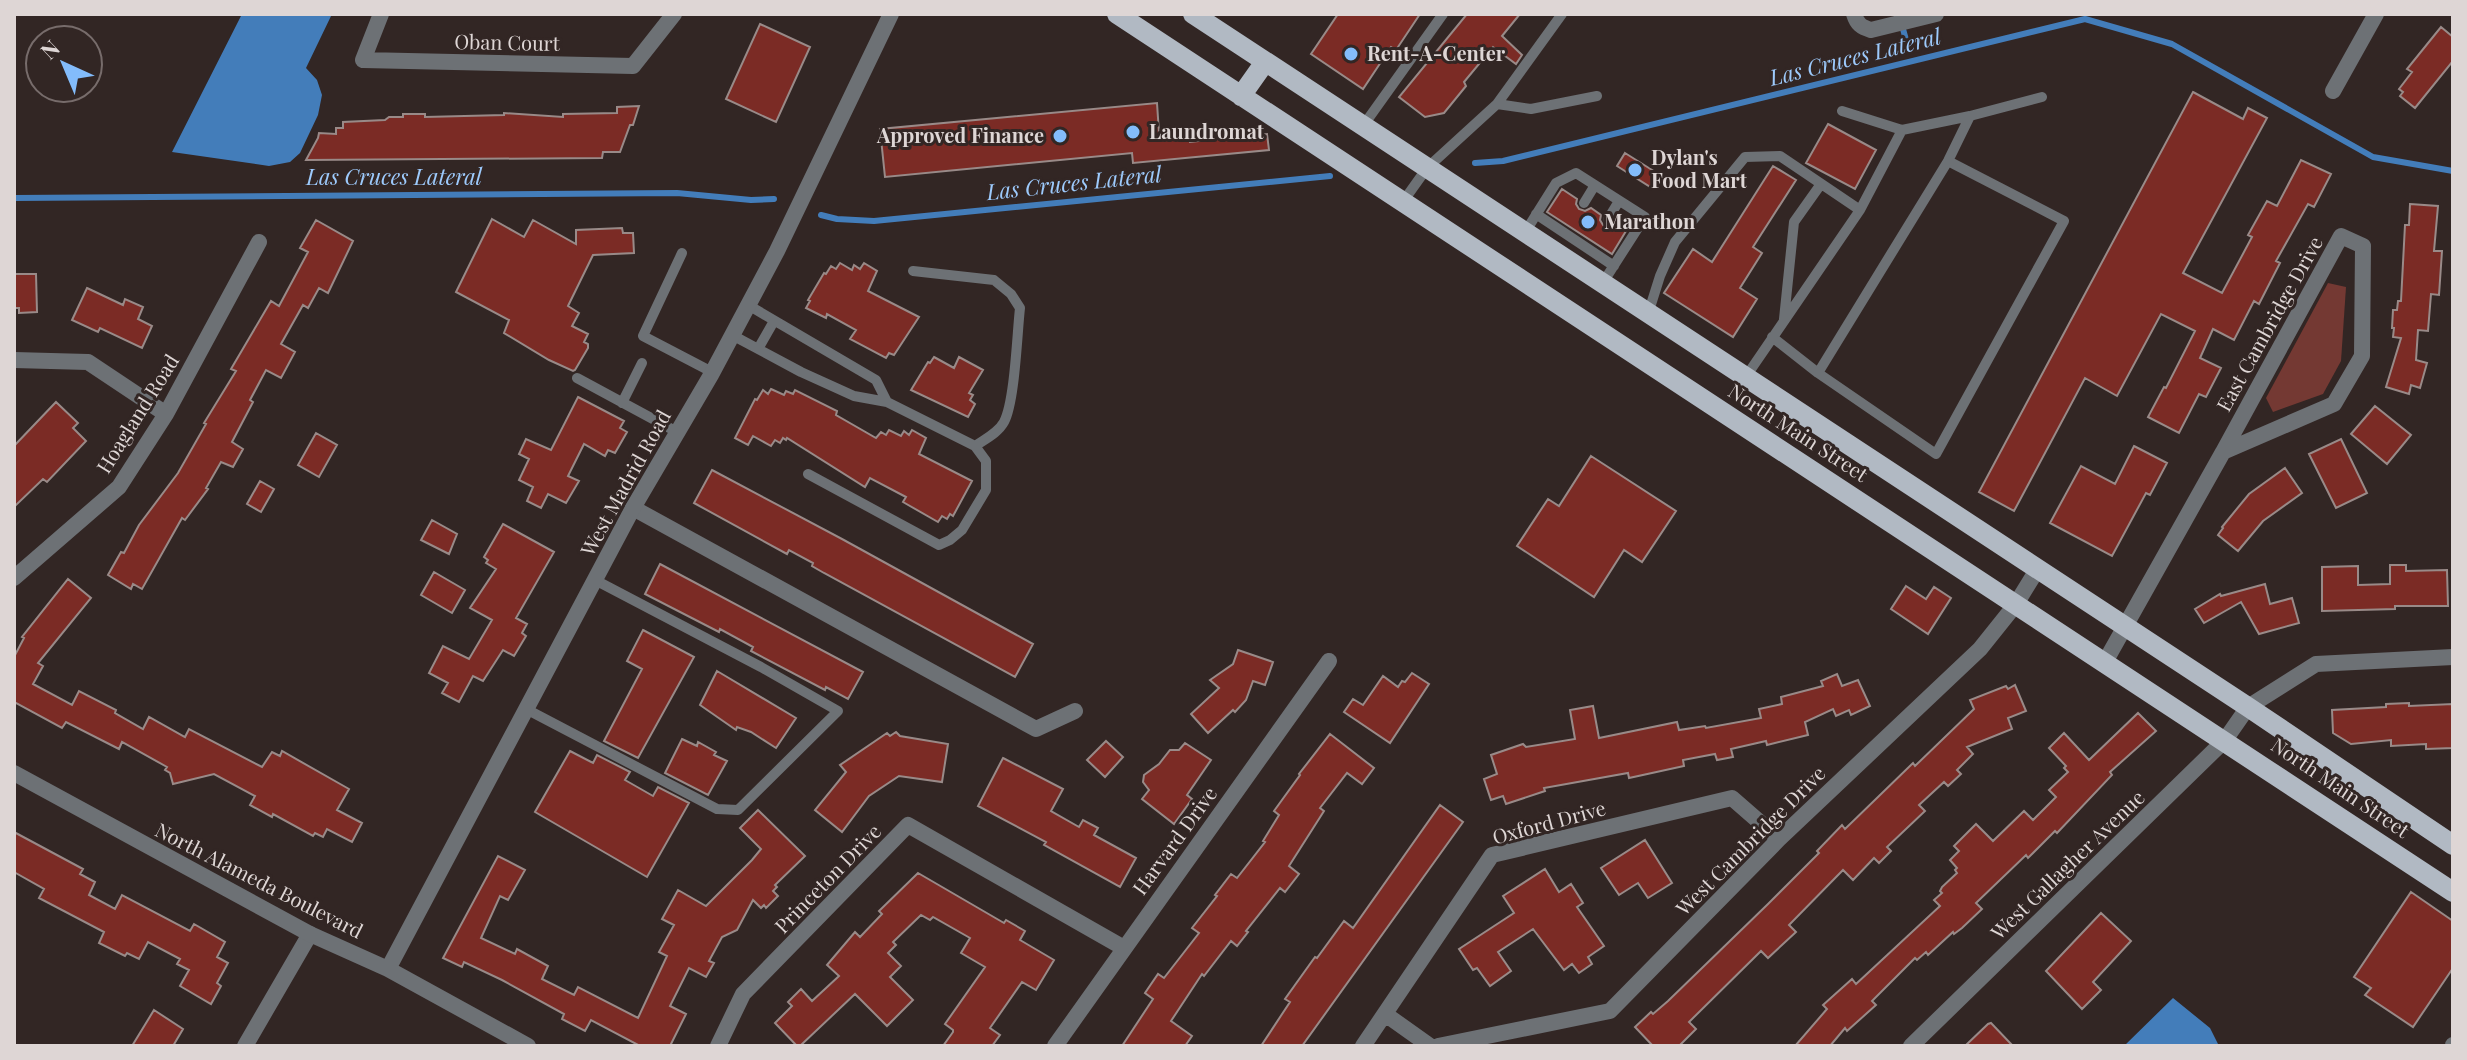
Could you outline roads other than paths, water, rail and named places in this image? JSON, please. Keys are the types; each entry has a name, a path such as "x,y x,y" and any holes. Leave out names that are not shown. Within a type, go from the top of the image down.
{"main road":[{"name":"North Main Street","path":"1117,14 2453,892"},
{"name":"North Main Street","path":"1193,14 2453,845"},
{"path":"1241,96 1265,62"}],"street":[{"name":"Oban Court","path":"381,14 363,60 633,66 674,14"},
{"name":"West Madrid Road","path":"388,969 633,508 748,305 891,14"},
{"path":"1854,14 1862,28 1871,30 1924,15"},
{"path":"2333,91 2376,14"},
{"name":"East Cambridge Drive","path":"2105,662 2341,236 2363,246 2362,356 2334,404 2223,452"},
{"name":"Hoagland Road","path":"14,578 119,487 166,414 259,242"},
{"path":"14,360 88,362 166,414"},
{"path":"633,508 1036,729 1075,711"},
{"name":"West Cambridge Drive","path":"1438,1046 1610,1011 1779,839 1980,649 2016,604 2037,570"},
{"path":"2248,707 2316,664 2453,657"},
{"name":"Harvard Drive","path":"1055,1046 1329,661"},
{"name":"West Gallagher Avenue","path":"1911,1046 2225,740 2248,707"},
{"name":"North Alameda Boulevard","path":"14,773 310,934 388,969 528,1046"},
{"name":"Oxford Drive","path":"1363,1046 1492,855 1732,798 1779,839"},
{"name":"Princeton Drive","path":"718,1046 743,994 908,825 1124,948"},
{"path":"245,1046 310,934"},
{"path":"1385,1014 1430,1046"}],"lane":[{"path":"1363,126 1443,14"},
{"path":"1402,203 1427,168 1497,104 1562,14"},
{"path":"1497,104 1531,109 1597,96"},
{"path":"1842,111 1902,130 2042,97"},
{"path":"1818,373 1948,161 1970,116"},
{"path":"1745,378 1860,210 1902,130"},
{"path":"1648,314 1675,242 1745,157 1780,156 1860,210"},
{"path":"1772,337 1818,373 1936,454 2064,221 1948,161"},
{"path":"1524,234 1556,183 1576,173 1645,217 1602,284"},
{"path":"1783,321 1794,222 1821,184"},
{"path":"1584,203 1595,185"},
{"path":"1608,219 1619,201"},
{"path":"1536,214 1591,245 1614,266"},
{"path":"682,253 643,336 712,372"},
{"path":"913,271 994,280 1011,294 1020,308 1010,405 1004,423 975,446"},
{"path":"748,305 876,380 887,402"},
{"path":"758,349 774,321"},
{"path":"732,335 854,396 887,402 975,446 986,461 986,490 962,530 939,545 808,474"},
{"path":"622,403 642,363"},
{"path":"577,378 677,432"},
{"path":"526,709 717,809 738,810 838,711 595,580"}],"water":[{"path":"242,14 332,14 306,68 317,80 322,95 318,115 300,153 290,162 269,166 172,152"},
{"path":"2173,998 2210,1028 2219,1046 2124,1046"}],"waterway":[{"name":"Las Cruces Lateral","path":"1475,163 1503,161 2085,19 2172,44 2373,157 2453,171"},
{"path":"1903,29 1908,47"},
{"name":"Las Cruces Lateral","path":"821,215 874,221 1330,176"},
{"name":"Las Cruces Lateral","path":"14,198 677,193 751,200 774,199"}],"place":[{"name":"Rent-A-Center","path":"1351,54"},
{"name":"Laundromat","path":"1133,132"},
{"name":"Approved Finance","path":"1060,136"},
{"name":"Dylan's Food Mart","path":"1635,170"},
{"name":"Marathon","path":"1588,222"}]}
